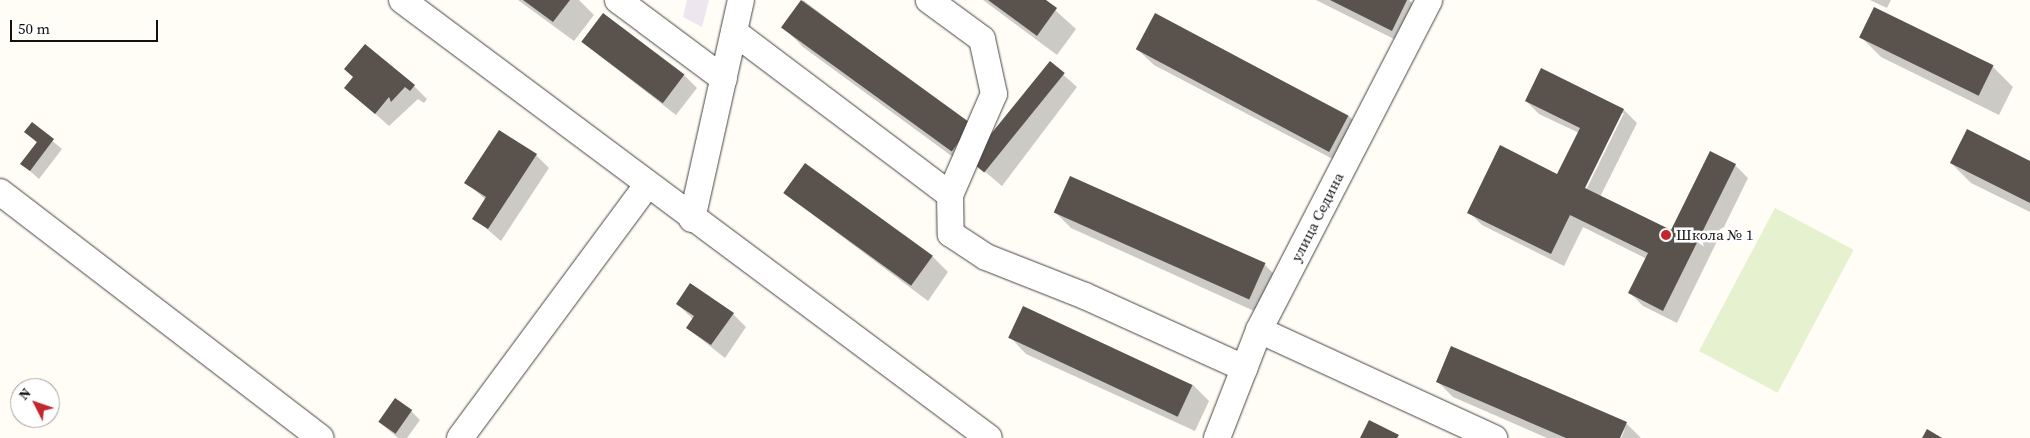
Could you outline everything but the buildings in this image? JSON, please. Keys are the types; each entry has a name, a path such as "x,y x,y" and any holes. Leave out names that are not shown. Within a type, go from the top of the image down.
{"street":[{"path":"402,0 692,219 989,438"},
{"path":"618,0 724,79"},
{"path":"692,219 741,0"},
{"path":"929,0 982,39 994,94 950,195 951,234 986,257 1086,296 1244,368"},
{"name":"улица Седина","path":"1217,438 1259,330 1428,0"},
{"path":"734,32 950,195"},
{"path":"460,438 647,185"},
{"path":"0,192 321,438"},
{"path":"1259,330 1494,438"}],"shaded area":[{"path":"687,0 709,0 702,27 683,17"}],"green space":[{"path":"1775,208 1854,250 1778,393 1699,351"}],"place":[{"name":"Школа № 1","path":"1666,235"}]}
